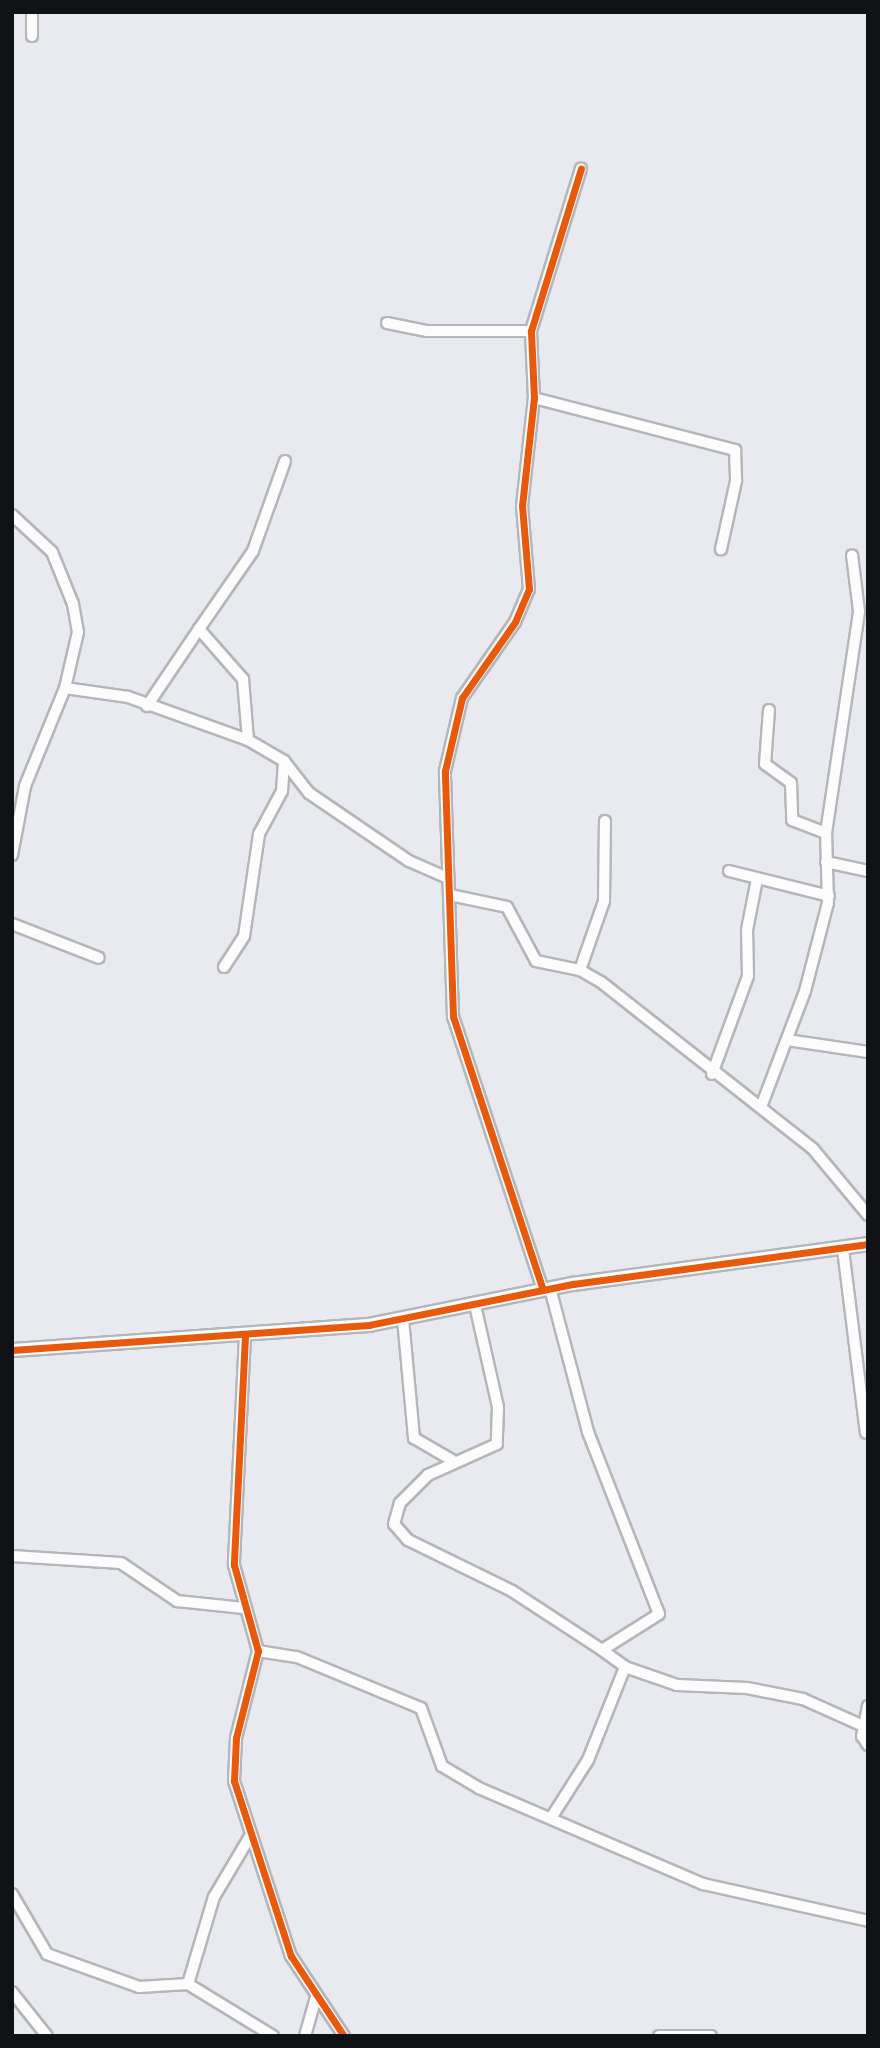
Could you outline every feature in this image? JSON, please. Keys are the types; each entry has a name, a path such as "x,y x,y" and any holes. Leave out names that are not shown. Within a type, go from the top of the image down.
{"street":[{"path":"32,12 32,36"},
{"path":"582,168 531,331 534,398 522,506 529,589 456,715 445,771 448,878 458,1041 507,1165 588,1432 659,1615 602,1650"},
{"path":"387,323 427,331 531,331"},
{"path":"534,398 735,450 736,481 721,549"},
{"path":"147,706 253,551 285,461"},
{"path":"12,515 52,552 73,604 78,632 65,688 24,786 12,855"},
{"path":"761,1107 787,1040 829,896 825,833 859,611 852,555"},
{"path":"199,629 243,679 248,740"},
{"path":"65,688 128,696 147,706 248,740 284,761 306,790 409,861 448,878"},
{"path":"769,710 765,764 791,783 792,820 825,833"},
{"path":"224,967 244,936 262,823 282,792 284,761"},
{"path":"282,792 306,790"},
{"path":"580,970 604,901 605,821"},
{"path":"826,862 868,871"},
{"path":"729,871 829,896"},
{"path":"712,1074 748,976 747,930 757,879"},
{"path":"450,895 507,907 532,958 580,970 712,1074 761,1107 818,1154 868,1215"},
{"path":"12,924 99,958"},
{"path":"787,1040 868,1052"},
{"path":"12,1350 245,1336 403,1320 546,1289 868,1244"},
{"path":"843,1249 863,1371 866,1433"},
{"path":"475,1305 499,1439 489,1452 452,1460 400,1503 393,1518 399,1531 512,1591 625,1667 677,1685 747,1688 803,1699 863,1726"},
{"path":"403,1320 414,1438 452,1460"},
{"path":"245,1336 234,1565 258,1651 234,1762 249,1838 291,1956 344,2036"},
{"path":"12,1556 121,1563 177,1601 244,1608"},
{"path":"258,1651 297,1657 421,1708 448,1772 551,1818 704,1885 868,1921"},
{"path":"551,1818 588,1760 625,1667"},
{"path":"868,1706 863,1726 868,1745"},
{"path":"188,1984 214,1897 249,1838"},
{"path":"12,1894 47,1954 139,1987 188,1984 272,2036"},
{"path":"12,1992 47,2036"},
{"path":"305,2036 316,1997"},
{"path":"659,2036 711,2036"}],"cycle path":[{"path":"543,1290 453,1017 445,771 462,698 515,622 529,589 522,506 534,398 531,331 581,168"},
{"path":"12,1350 369,1325 573,1284 868,1244"},
{"path":"245,1336 234,1565 258,1651 236,1738 234,1781 291,1956 344,2036"}]}
